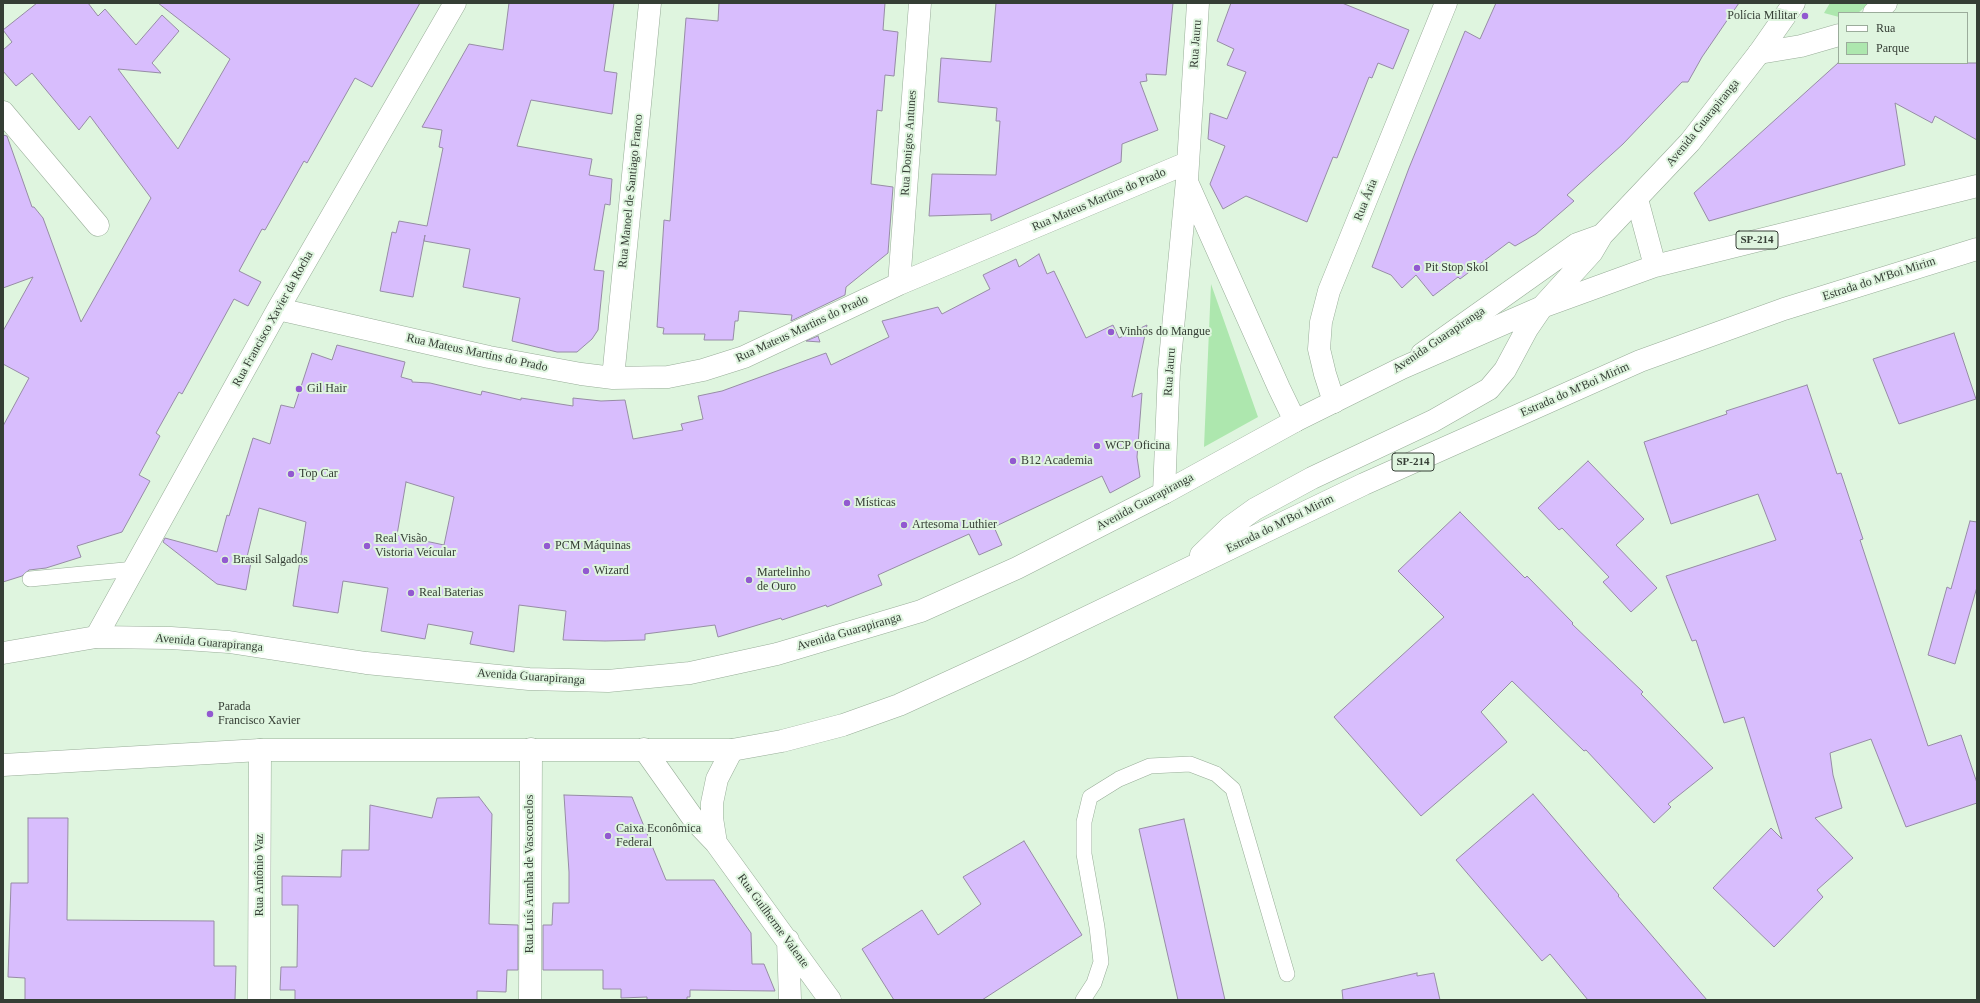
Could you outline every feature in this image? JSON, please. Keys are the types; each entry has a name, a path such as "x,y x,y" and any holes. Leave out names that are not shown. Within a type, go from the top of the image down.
{"main road":[{"name":"Rua Francisco Xavier da Rocha","path":"96,637 278,309 455,3"},
{"name":"Rua Manoel de Santiago Franco","path":"613,378 650,3"},
{"name":"Rua Donigos Antunes","path":"899,284 920,3"},
{"name":"Rua Jauru","path":"1164,493 1169,370 1187,171 1198,3"},
{"name":"Rua Ária","path":"1334,402 1319,349 1321,322 1329,291 1446,3"},
{"name":"Avenida Guarapiranga","path":"1188,568 1230,527 1255,508 1312,478 1434,421 1489,389 1505,370 1527,329 1542,307 1592,252 1602,235 1690,142 1759,52 1794,3"},
{"path":"1875,12 1886,3"},
{"path":"1759,52 1801,46 1838,34"},
{"path":"3,112 98,224"},
{"name":"Rua Mateus Martins do Prado","path":"278,309 489,357 613,378 668,377 703,370 744,357 899,284 1187,171"},
{"name":"Rua Jauru","path":"1187,171 1279,388 1295,422"},
{"name":"SP-214","path":"1402,368 1542,307 1655,266 1977,186"},
{"path":"1637,199 1655,266"},
{"name":"Avenida Guarapiranga","path":"3,653 96,637 171,638 229,642 366,663 529,679 608,681 690,673 777,654 921,611 1017,568 1164,493 1295,422 1402,368 1577,244 1602,235"},
{"name":"Estrada do M'Boi Mirim","path":"1188,568 1364,484 1640,361 1784,309 1977,249"},
{"path":"3,765 260,750 732,750 782,741 836,727 898,705 1019,650 1188,568"},
{"name":"Rua Luís Aranha de Vasconcelos","path":"530,1000 531,749"},
{"name":"Rua Guilherme Valente","path":"644,749 695,821 716,843 788,940 830,1000"},
{"name":"Rua Antônio Vaz","path":"259,1000 260,750"},
{"name":"Rua Guilherme Valente","path":"716,843 712,818 712,803 718,779 732,750"},
{"path":"788,940 790,1000"}],"lane":[{"path":"30,579 135,569"},
{"path":"1083,1000 1094,983 1101,962 1097,927 1084,854 1084,822 1090,797 1119,779 1150,766 1190,764 1216,774 1233,789 1288,974"}],"green space":[{"path":"1830,3 1870,3 1859,12 1838,12 1838,17 1824,13"},
{"path":"1211,284 1258,417 1204,447"}],"building":[{"path":"37,3 88,3 98,16 105,9 136,45 162,15 179,31 152,63 161,73 118,69 178,149 230,59 158,3 420,3 372,87 355,78 307,163 304,161 265,230 262,229 239,271 261,282 248,306 234,299 182,394 179,392 156,433 160,436 139,475 150,481 122,532 77,546 81,557 46,568 29,570 22,576 3,582 3,426 29,378 3,364 3,331 33,277 3,288 3,135 7,136 32,207 34,207 43,218 81,322 151,198 90,116 79,130 32,73 16,86 3,71 3,50 12,42 3,30"},
{"path":"509,3 614,3 604,71 617,73 612,114 531,100 517,146 592,159 589,175 612,179 610,205 605,204 594,270 604,271 598,330 592,339 577,352 557,352 512,341 520,298 463,287 470,249 424,241 425,235 413,297 380,291 392,232 396,233 399,221 427,226 443,148 439,147 442,130 422,127 469,44 503,50"},
{"path":"719,3 885,3 883,30 898,32 894,76 885,75 882,111 877,110 871,184 893,187 888,253 846,287 845,295 791,321 792,315 739,311 738,321 735,321 733,340 704,340 705,334 663,334 664,328 657,327 664,220 670,221 686,18 718,21"},
{"path":"996,3 1173,3 1166,75 1146,74 1147,81 1140,82 1158,130 1122,144 1121,162 991,221 991,214 929,216 932,174 996,175 1000,121 996,121 997,108 938,102 941,58 991,62"},
{"path":"1231,3 1342,3 1409,30 1393,69 1378,63 1372,78 1369,77 1337,158 1333,157 1307,222 1246,196 1223,209 1210,184 1225,146 1208,139 1210,113 1227,119 1246,72 1227,65 1234,49 1217,41"},
{"path":"1496,3 1739,3 1702,57 1688,82 1682,82 1623,144 1567,195 1574,201 1536,234 1515,246 1509,242 1460,279 1458,277 1433,296 1416,275 1402,288 1391,275 1372,267 1409,168 1465,31 1480,39"},
{"path":"1838,63 1977,63 1977,140 1935,116 1932,123 1895,103 1905,165 1709,221 1694,193"},
{"path":"1039,254 1047,274 1054,271 1086,338 1113,325 1119,338 1147,325 1132,397 1142,393 1137,457 1140,477 1110,493 1102,476 994,527 1002,545 979,555 969,534 878,575 882,585 827,607 826,605 782,620 781,618 718,637 715,625 645,634 645,640 605,641 563,640 566,611 519,605 514,652 470,644 473,632 428,624 425,639 381,631 388,588 343,581 338,613 293,606 306,522 259,508 246,561 251,562 246,590 217,584 163,542 165,538 217,552 227,515 229,516 253,438 270,444 281,405 294,408 312,353 332,360 337,345 405,362 401,377 412,380 412,382 430,383 481,395 482,391 521,400 521,398 573,406 573,398 601,401 625,400 633,439 683,430 681,424 703,419 698,396 722,391 826,353 831,365 889,337 882,321 938,307 942,314 990,289 983,275 1016,259 1019,267","holes":["406,482 454,497 444,545 397,535"]},
{"path":"1954,333 1976,399 1899,424 1873,359"},
{"path":"818,336 820,342 806,341"},
{"path":"1807,385 1837,474 1841,473 1863,539 1860,540 1928,746 1961,735 1977,783 1977,803 1906,827 1871,739 1830,753 1833,775 1842,808 1815,818 1853,858 1817,890 1823,897 1774,947 1713,888 1771,828 1782,839 1744,717 1724,723 1696,640 1692,641 1666,576 1776,540 1758,494 1671,524 1644,442 1727,414 1726,411"},
{"path":"1588,461 1644,519 1616,545 1657,588 1631,612 1603,582 1609,577 1562,528 1559,530 1538,508"},
{"path":"1460,512 1525,578 1527,576 1573,623 1572,624 1643,692 1641,694 1713,768 1668,804 1671,807 1654,823 1586,750 1584,751 1512,681 1481,712 1507,742 1421,816 1334,717 1444,617 1398,571"},
{"path":"1970,521 1977,522 1977,587 1955,664 1928,655 1947,587 1951,589"},
{"path":"1533,794 1707,1000 1588,1000 1550,954 1542,961 1456,860"},
{"path":"564,795 632,797 666,880 714,880 751,933 752,964 764,964 775,991 690,990 690,997 687,997 687,1000 647,1000 647,997 621,998 621,989 603,989 603,970 543,970 543,925 552,925 553,903 569,903 569,872"},
{"path":"479,797 492,814 489,924 518,925 518,970 507,970 506,992 477,991 477,1000 295,1000 295,990 280,990 281,967 297,967 298,905 282,905 282,876 341,877 342,850 369,850 370,805 432,818 437,798"},
{"path":"28,818 68,818 67,920 214,921 214,966 236,966 235,1000 25,1000 25,978 8,977 11,883 28,883"},
{"path":"1184,819 1225,1000 1178,1000 1139,829"},
{"path":"1024,841 1082,935 982,1000 894,1000 862,949 922,910 938,935 981,904 963,877"},
{"path":"1417,973 1417,976 1434,973 1440,1000 1343,1000 1342,990"}],"place":[{"name":"Polícia Militar","path":"1805,16"},
{"name":"Pit Stop Skol","path":"1417,268"},
{"name":"Vinhos do Mangue","path":"1111,332"},
{"name":"Gil Hair","path":"299,389"},
{"name":"WCP Oficina","path":"1097,446"},
{"name":"B12 Academia","path":"1013,461"},
{"name":"Top Car","path":"291,474"},
{"name":"Místicas","path":"847,503"},
{"name":"Artesoma Luthier","path":"904,525"},
{"name":"Real Visão Vistoria Veícular","path":"367,546"},
{"name":"PCM Máquinas","path":"547,546"},
{"name":"Brasil Salgados","path":"225,560"},
{"name":"Wizard","path":"586,571"},
{"name":"Martelinho de Ouro","path":"749,580"},
{"name":"Real Baterias","path":"411,593"},
{"name":"Parada Francisco Xavier","path":"210,714"},
{"name":"Caixa Econômica Federal","path":"608,836"}]}
